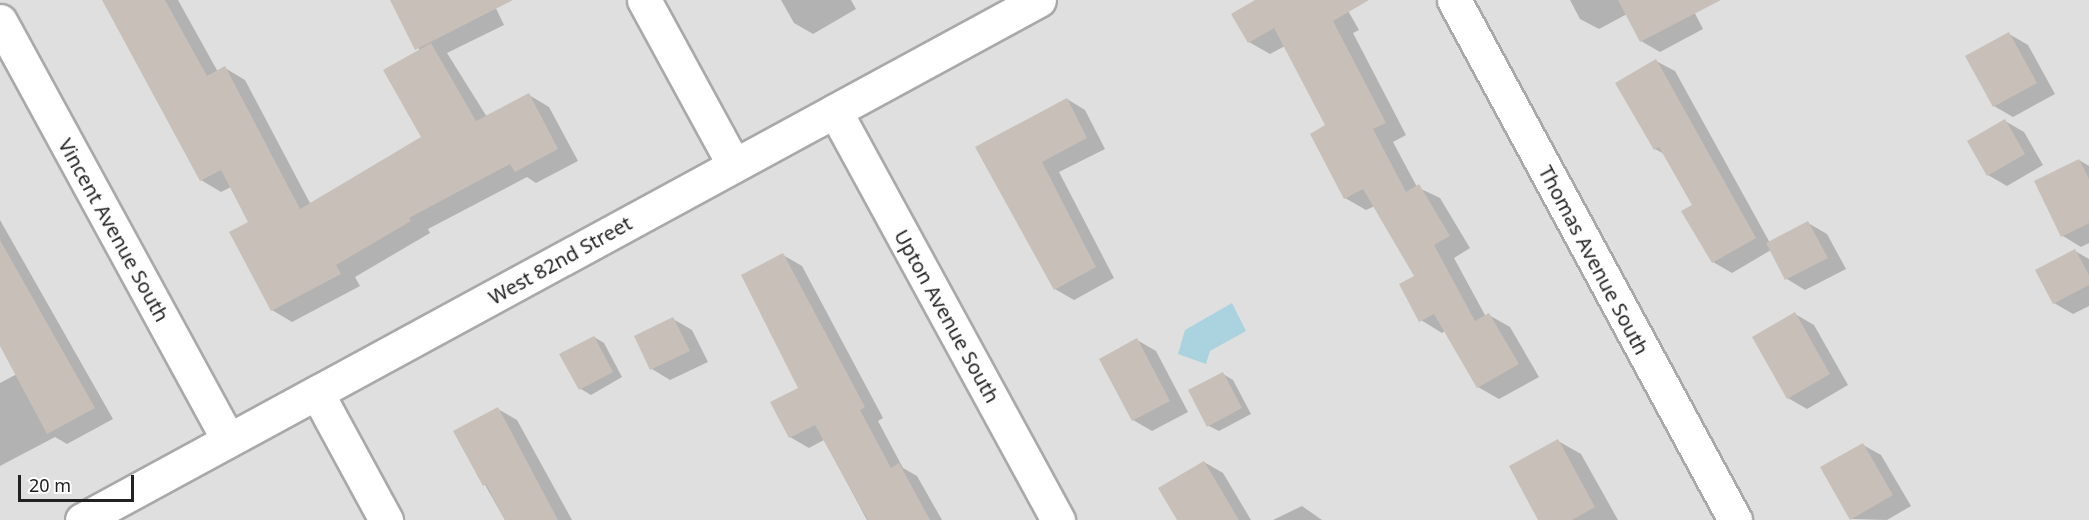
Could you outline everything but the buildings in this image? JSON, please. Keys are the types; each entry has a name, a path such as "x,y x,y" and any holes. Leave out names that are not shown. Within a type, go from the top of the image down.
{"street":[{"path":"644,0 734,165"},
{"name":"West 82nd Street","path":"82,520 1039,0"},
{"name":"Thomas Avenue South","path":"1454,0 1735,520"},
{"name":"Vincent Avenue South","path":"0,21 228,440"},
{"name":"Upton Avenue South","path":"835,111 1058,520"},
{"path":"317,393 386,520"}],"shaded area":[{"path":"0,0 2089,0 2089,520 0,520"}],"water":[{"path":"1232,303 1246,331 1210,351 1206,364 1178,354 1185,330"}]}
